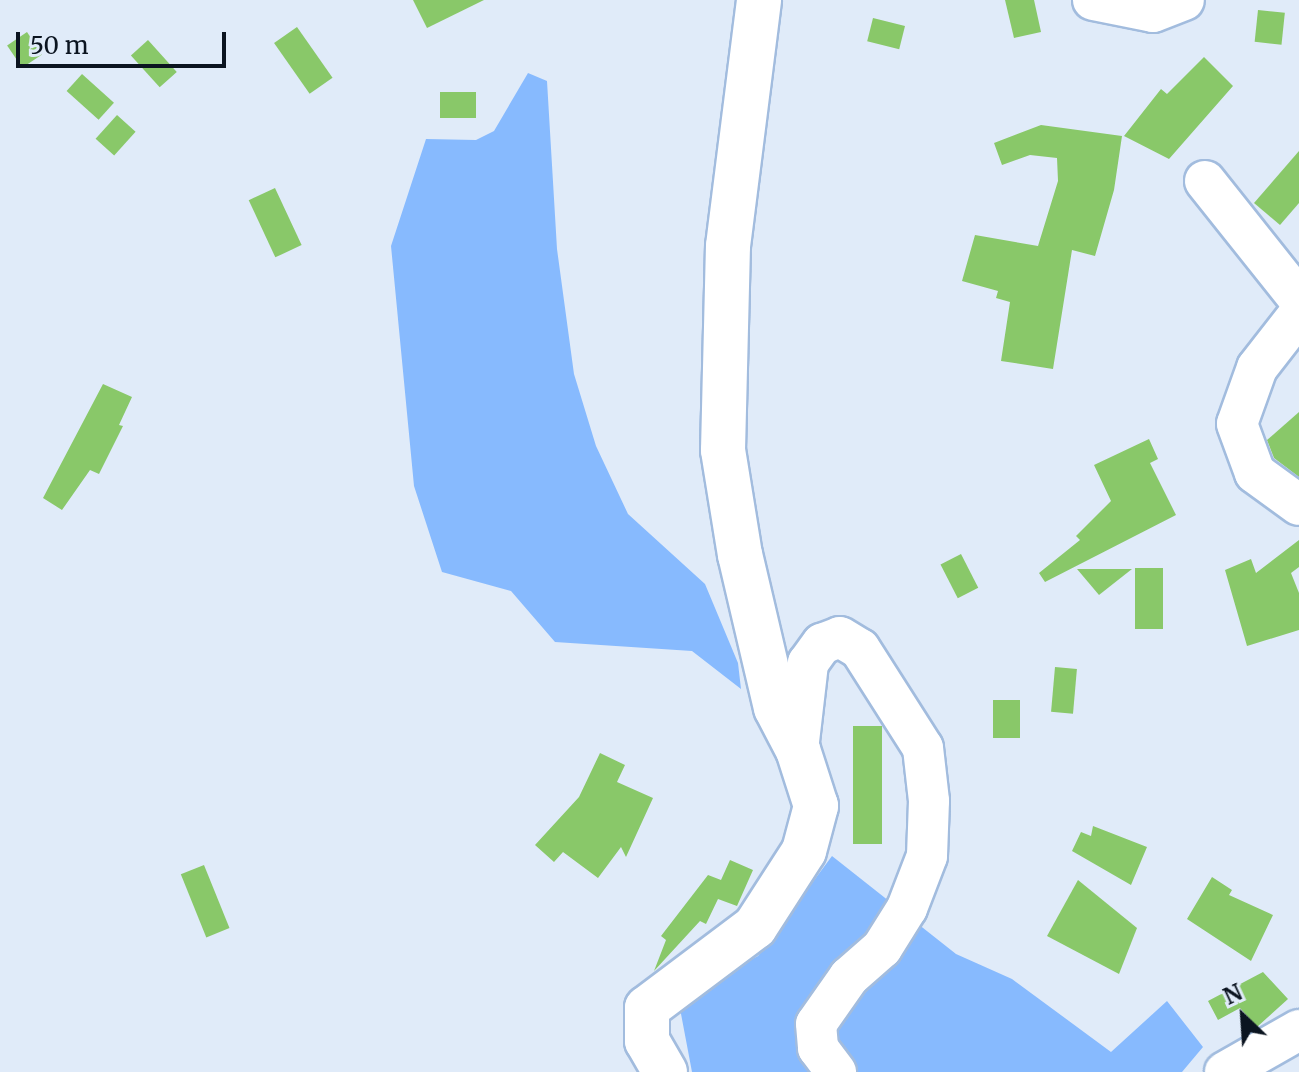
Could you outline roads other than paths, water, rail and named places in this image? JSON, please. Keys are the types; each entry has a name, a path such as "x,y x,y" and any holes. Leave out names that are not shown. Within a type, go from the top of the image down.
{"main road":[{"path":"665,1072 647,1041 647,1008 755,927 804,851 816,806 798,750 776,708 740,555 723,450 728,246 759,0"}],"street":[{"path":"1093,0 1153,12 1184,0"},
{"path":"1205,181 1299,299"},
{"path":"1299,314 1257,368 1237,424 1255,473 1299,505"},
{"path":"798,750 808,663 822,644 840,637 860,649 923,748 929,801 927,856 907,908 882,948 849,977 816,1024 818,1048 836,1072"},
{"path":"1225,1072 1299,1030"}]}
